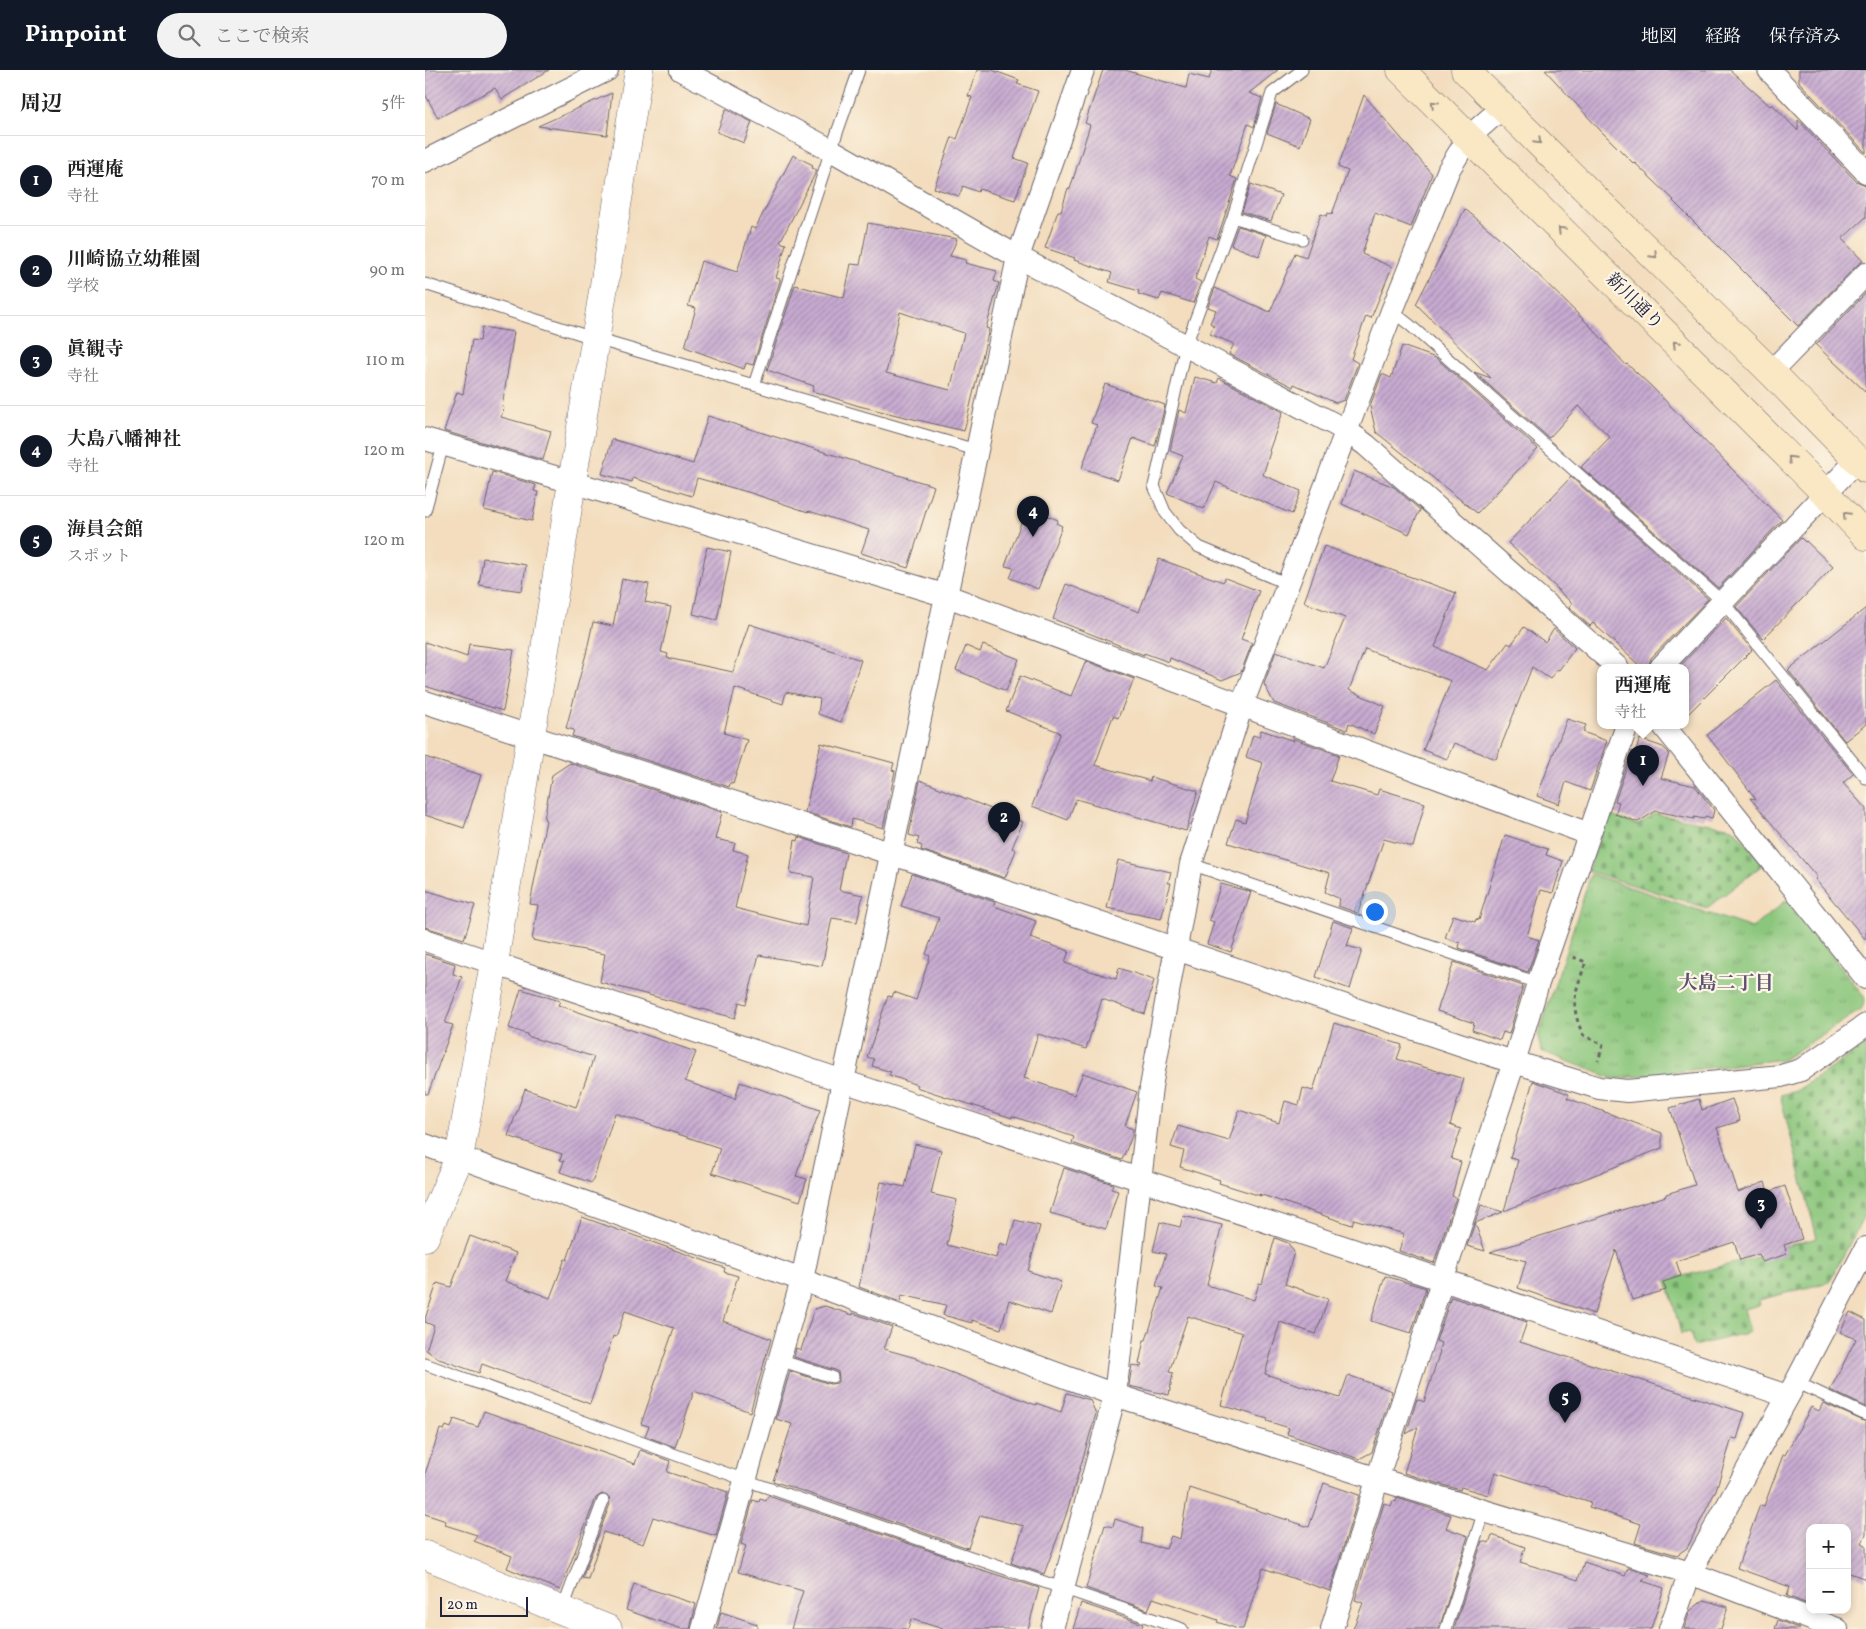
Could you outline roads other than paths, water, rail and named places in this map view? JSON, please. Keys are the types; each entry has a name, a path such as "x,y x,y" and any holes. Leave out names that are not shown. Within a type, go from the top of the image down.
{"main road":[{"name":"新川通り","path":"1401,70 1866,536"},
{"path":"1465,70 1504,106 1862,464"}],"street":[{"path":"425,161 607,70"},
{"path":"425,1237 459,1158 493,963 639,70"},
{"path":"681,70 831,150 1018,257 1347,431 1366,445 1614,664"},
{"path":"703,1629 802,1280 1018,257 1083,70"},
{"path":"1769,70 1866,172"},
{"path":"1052,1629 1115,1395 1151,1087 1191,864 1242,706 1392,312 1449,169 1469,137 1504,106"},
{"path":"1771,372 1866,274"},
{"path":"434,442 947,596 1589,834"},
{"path":"1664,664 1826,494 1862,464"},
{"path":"425,702 892,854 1514,1062 1599,1088 1627,1092 1781,1076 1801,1070 1866,1025"},
{"path":"1332,1629 1378,1479 1514,1062 1538,982 1626,729"},
{"path":"1666,729 1866,978"},
{"path":"425,940 1443,1280 1792,1389"},
{"path":"425,1146 802,1280 1115,1395 1378,1479 1690,1573 1826,1627"},
{"path":"1671,1629 1690,1573 1792,1389 1866,1248"},
{"path":"425,1555 607,1629"}],"lane":[{"path":"754,385 859,70"},
{"path":"1288,584 1199,547 1179,530 1165,512 1154,486 1186,345 1233,217 1272,93 1302,70"},
{"path":"1233,217 1302,239"},
{"path":"425,284 596,339 976,450"},
{"path":"1392,312 1411,326 1723,602 1866,778"},
{"path":"425,511 434,442"},
{"path":"1191,864 1538,982"},
{"path":"779,1360 832,1376"},
{"path":"425,1364 745,1480 1182,1629"},
{"path":"1792,1389 1866,1415"},
{"path":"562,1611 603,1501"},
{"path":"1446,1629 1485,1511"}],"place":[{"name":"大島八幡神社","path":"1033,537"},
{"name":"西運庵","path":"1643,786"},
{"name":"川崎協立幼稚園","path":"1004,843"},
{"name":"眞観寺","path":"1761,1229"},
{"name":"海員会館","path":"1565,1423"}],"district":[{"name":"大島二丁目","path":"1726,984"}]}
